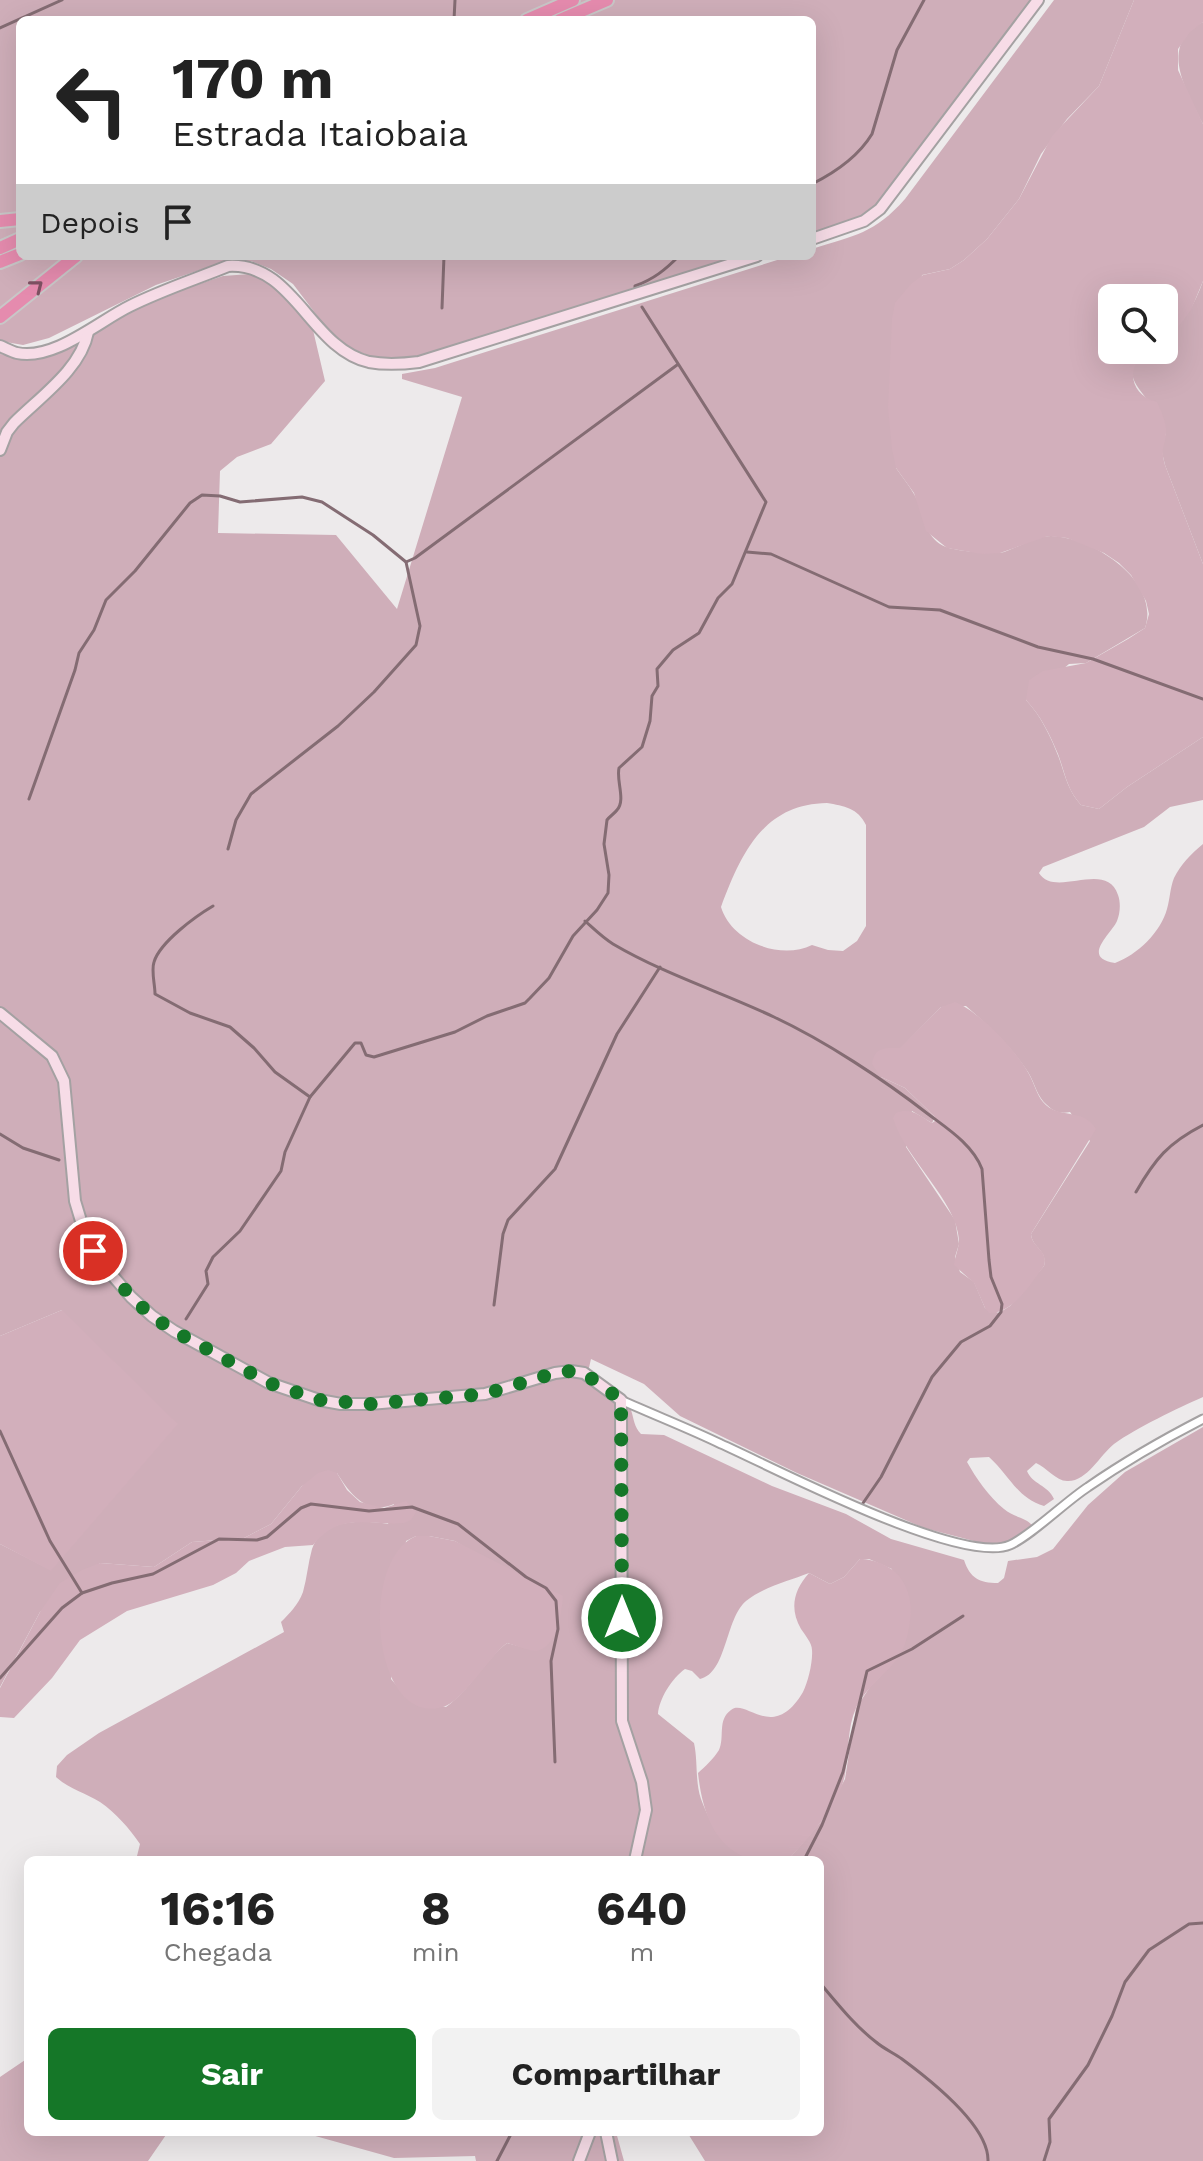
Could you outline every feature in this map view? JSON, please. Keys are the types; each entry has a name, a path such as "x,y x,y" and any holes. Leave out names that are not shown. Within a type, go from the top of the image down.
{"highway":[{"path":"536,16 573,0"},
{"path":"569,16 607,0"},
{"path":"0,317 71,260"}],"street":[{"path":"816,238 864,221 880,209 1038,0"},
{"path":"0,346 19,353 37,352 88,332 148,297 228,266 240,265 266,274 282,286 344,351 367,362 405,364 504,337 745,260"},
{"path":"0,450 14,423 84,349 88,332"},
{"path":"0,1013 43,1046 58,1066 64,1081 75,1201 87,1241 106,1268 131,1297 174,1331 293,1393 330,1402 370,1404 485,1394 555,1373 584,1373 621,1400 853,1506 923,1532 994,1549 1016,1541 1089,1486 1203,1419"},
{"path":"621,1400 622,1721 642,1782 646,1810 636,1856"},
{"path":"579,2161 588,2136"},
{"path":"607,2136 612,2161"}],"shaded area":[{"path":"0,0 1038,0 895,192 866,218 816,235 816,16 16,16 16,260 736,260 403,362 375,358 345,346 328,330 293,284 271,269 251,261 220,263 156,285 49,338 23,345 0,341"},
{"path":"1054,0 1134,0 1099,86 1067,119 1041,154 1019,199 987,239 964,260 950,269 922,275 896,468 914,494 929,533 940,544 961,550 1000,553 1045,536 1068,538 1086,544 1120,565 1143,594 1147,611 1145,628 1086,663 1069,664 1026,700 1045,727 1070,788 1081,805 1099,809 1203,737 1203,800 1170,807 1144,827 1043,867 1039,873 1046,880 1056,882 1092,879 1112,885 1119,898 1119,915 1099,951 1105,960 1115,963 1132,954 1154,934 1164,918 1177,873 1203,844 1203,1397 1123,1438 1087,1473 1074,1480 1059,1479 1036,1463 1027,1471 1054,1499 1044,1506 1020,1492 989,1457 970,1458 967,1462 993,1499 1008,1512 1032,1525 1029,1533 997,1547 924,1528 797,1473 680,1416 644,1384 591,1359 587,1376 608,1384 624,1396 641,1434 664,1435 772,1486 846,1514 891,1539 964,1560 972,1575 991,1583 998,1583 1004,1578 1008,1561 1037,1557 1053,1549 1088,1505 1125,1472 1203,1427 1203,2161 705,2161 689,2136 824,2136 824,1856 791,1856 825,1817 845,1779 856,1708 870,1687 899,1656 892,1569 869,1559 860,1559 844,1577 830,1584 809,1573 753,1596 739,1609 716,1667 700,1679 685,1669 671,1683 661,1702 658,1714 694,1743 699,1792 705,1810 729,1845 747,1856 137,1856 140,1844 127,1827 100,1802 56,1777 57,1766 67,1755 99,1733 284,1632 281,1622 301,1597 312,1549 325,1531 344,1523 388,1524 394,1504 376,1507 360,1501 337,1473 302,1486 271,1524 244,1538 192,1542 154,1567 100,1563 40,1612 0,1687 0,1544 51,1570 62,1310 0,1336 0,354 24,357 161,297 223,276 250,274 264,280 284,294 313,330 325,381 271,444 237,457 220,471 218,533 336,535 397,609 462,397 402,379 402,374 435,368 777,260 816,260 816,248 873,227 894,211","holes":["827,803 855,811 866,825 866,926 857,941 843,951 812,945 786,951 758,945 735,930 721,907 746,851 758,836 786,812","966,1006 1022,1063 1044,1102 1055,1111 1070,1112 1090,1141 1031,1234 1044,1256 1044,1266 1010,1306 999,1313 985,1308 974,1282 960,1272 955,1257 959,1244 955,1220 906,1147 912,1111 932,1123 935,1117 905,1088 881,1077 893,1048 900,1049 941,1007","416,1536 455,1541 474,1553 533,1650 507,1643 446,1707 409,1700 391,1679 406,1541"]},
{"path":"1134,0 1203,0 1203,22 1190,32 1178,49 1178,70 1203,124 1203,281 1191,310 1178,327 1178,284 1098,284 1098,364 1136,364 1133,372 1136,387 1157,402 1165,421 1165,465 1203,564 1203,737 1099,809 1081,805 1072,793 1048,733 1026,700 1029,680 1043,671 1086,663 1145,628 1149,614 1146,601 1131,575 1119,563 1104,553 1067,538 1048,536 1000,553 982,554 947,548 926,531 914,493 896,468 888,408 895,303 923,275 950,269 987,239 1019,199 1052,136 1099,86"},
{"path":"1203,22 1203,124 1184,83 1179,56 1181,43 1189,32"},
{"path":"1203,281 1203,564 1165,465 1161,448 1166,433 1133,375 1136,364 1178,364 1178,325"},
{"path":"955,1002 975,1014 1006,1043 1023,1064 1043,1102 1056,1111 1084,1118 1096,1129 1031,1234 1044,1256 1044,1266 1014,1303 998,1312 989,1313 974,1283 954,1265 959,1240 950,1210 908,1149 893,1118 896,1113 906,1111 932,1123 935,1117 905,1088 881,1077 872,1064 878,1051 900,1048 941,1007"},
{"path":"62,1310 178,1424 51,1571 0,1544 0,1336"},
{"path":"328,1470 337,1473 347,1490 360,1502 384,1508 406,1501 416,1512 411,1520 404,1523 344,1524 323,1534 313,1545 285,1547 249,1561 236,1573 213,1585 127,1611 80,1640 52,1678 14,1718 0,1717 0,1688 40,1612 60,1583 100,1563 154,1567 192,1542 244,1538 271,1524 302,1486 318,1473"},
{"path":"416,1536 455,1541 563,1596 558,1626 546,1647 532,1650 507,1643 459,1697 443,1707 419,1707 401,1693 388,1668 381,1638 380,1606 386,1576 398,1551"},
{"path":"860,1559 878,1562 899,1575 909,1595 911,1610 903,1648 856,1708 842,1786 805,1842 792,1856 742,1855 720,1839 713,1827 703,1801 698,1773 719,1750 724,1719 731,1710 744,1709 771,1717 781,1715 792,1707 805,1688 812,1655 811,1645 795,1614 795,1600 800,1586 809,1573 830,1584 844,1577"},
{"path":"24,2061 24,2136 165,2136 148,2161 0,2161 0,2077"},
{"path":"315,2136 617,2136 624,2161 476,2161 475,2156 394,2158"}],"waterway":[{"path":"27,16 62,0"},
{"path":"454,16 455,0"},
{"path":"816,182 846,163 872,134 897,50 924,0"},
{"path":"0,28 16,21"},
{"path":"442,308 444,260"},
{"path":"635,290 635,286 659,274 675,260"},
{"path":"186,1319 208,1284 206,1271 213,1257 240,1231 281,1171 285,1152 310,1097 355,1043 361,1043 366,1055 374,1057 455,1032 487,1016 525,1003 549,978 573,936 608,893 609,875 604,844 607,820 620,806 619,768 642,747 650,721 652,696 658,686 657,669 673,650 699,633 718,598 732,584 766,502 642,307"},
{"path":"406,562 677,365"},
{"path":"29,799 79,653 94,630 106,600 135,571 190,503 202,495 240,502 302,497 322,502 373,535 406,562 420,626 416,645 338,726 251,794 236,820 228,849"},
{"path":"747,552 771,554 889,607 940,610 1038,647 1093,659 1203,699"},
{"path":"213,906 179,930 163,946 154,962 155,994 190,1013 230,1027 275,1072 310,1097"},
{"path":"585,921 609,942 632,955 774,1017 853,1061 952,1132 978,1160 982,1169 991,1277 1002,1304 1001,1312 990,1326 961,1342 932,1377 881,1477 861,1506"},
{"path":"494,1305 503,1234 508,1220 555,1169 617,1034 660,967"},
{"path":"1136,1192 1164,1153 1180,1138 1203,1125"},
{"path":"0,1134 23,1148 59,1160"},
{"path":"0,1431 50,1541 82,1593"},
{"path":"0,1678 62,1608 82,1593 153,1574 219,1539 257,1540 267,1537 301,1508 311,1504 369,1511 412,1507 458,1524 526,1577 546,1588 556,1601 558,1629 551,1661 555,1762"},
{"path":"806,1856 843,1772 867,1671 912,1649 963,1616"},
{"path":"1044,2161 1050,2142 1049,2119 1088,2065 1125,1982 1149,1950 1189,1924 1203,1923"},
{"path":"824,1988 868,2036 956,2104 979,2133 988,2161"},
{"path":"497,2161 510,2136"}],"route":[{"path":"93,1251 131,1297 174,1331 269,1383 319,1400 370,1404 457,1397 485,1394 555,1373 584,1373 621,1400 622,1618"}]}
